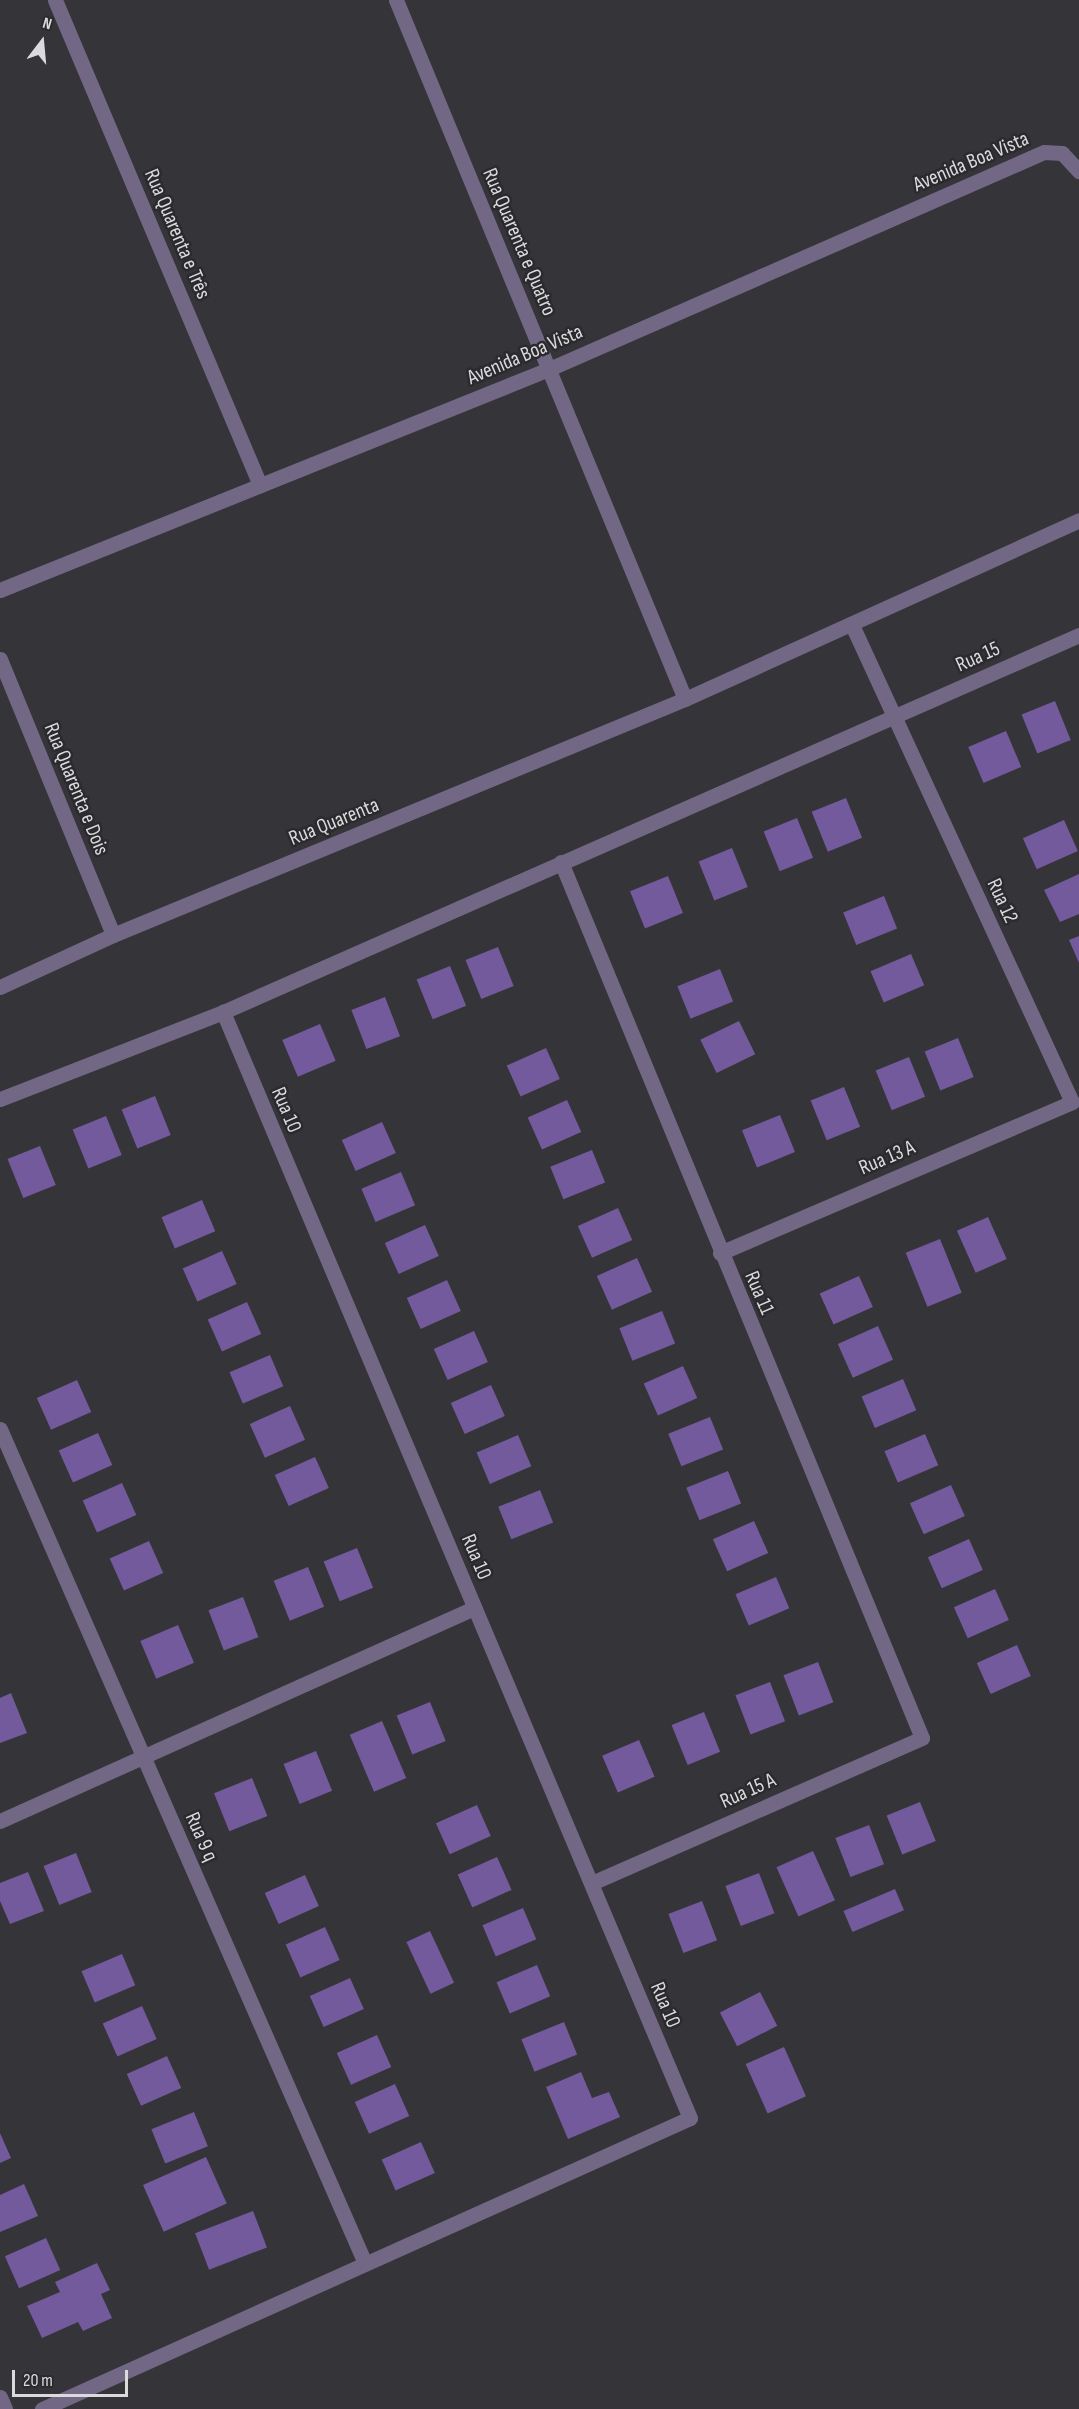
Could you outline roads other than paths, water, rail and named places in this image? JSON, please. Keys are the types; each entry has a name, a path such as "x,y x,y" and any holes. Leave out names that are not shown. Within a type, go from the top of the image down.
{"street":[{"name":"Rua Quarenta e Três","path":"55,0 260,485"},
{"name":"Rua Quarenta e Quatro","path":"396,0 686,699"},
{"name":"Avenida Boa Vista","path":"0,590 549,369 1044,153 1062,153 1079,171"},
{"name":"Rua Quarenta","path":"0,987 113,935 686,699 1079,520"},
{"name":"Rua 12","path":"852,625 1072,1102"},
{"name":"Rua 15","path":"0,1099 223,1012 1079,635"},
{"name":"Rua Quarenta e Dois","path":"0,659 113,935"},
{"name":"Rua 11","path":"561,862 720,1253 922,1738"},
{"name":"Rua 10","path":"223,1012 690,2118 364,2261"},
{"name":"Rua 13 A","path":"720,1253 1072,1102"},
{"name":"Rua 9 q","path":"0,1429 364,2261"},
{"path":"0,1821 474,1608"},
{"name":"Rua 15 A","path":"591,1883 922,1738"},
{"path":"42,2409 364,2261"},
{"path":"0,2397 5,2409"}]}
